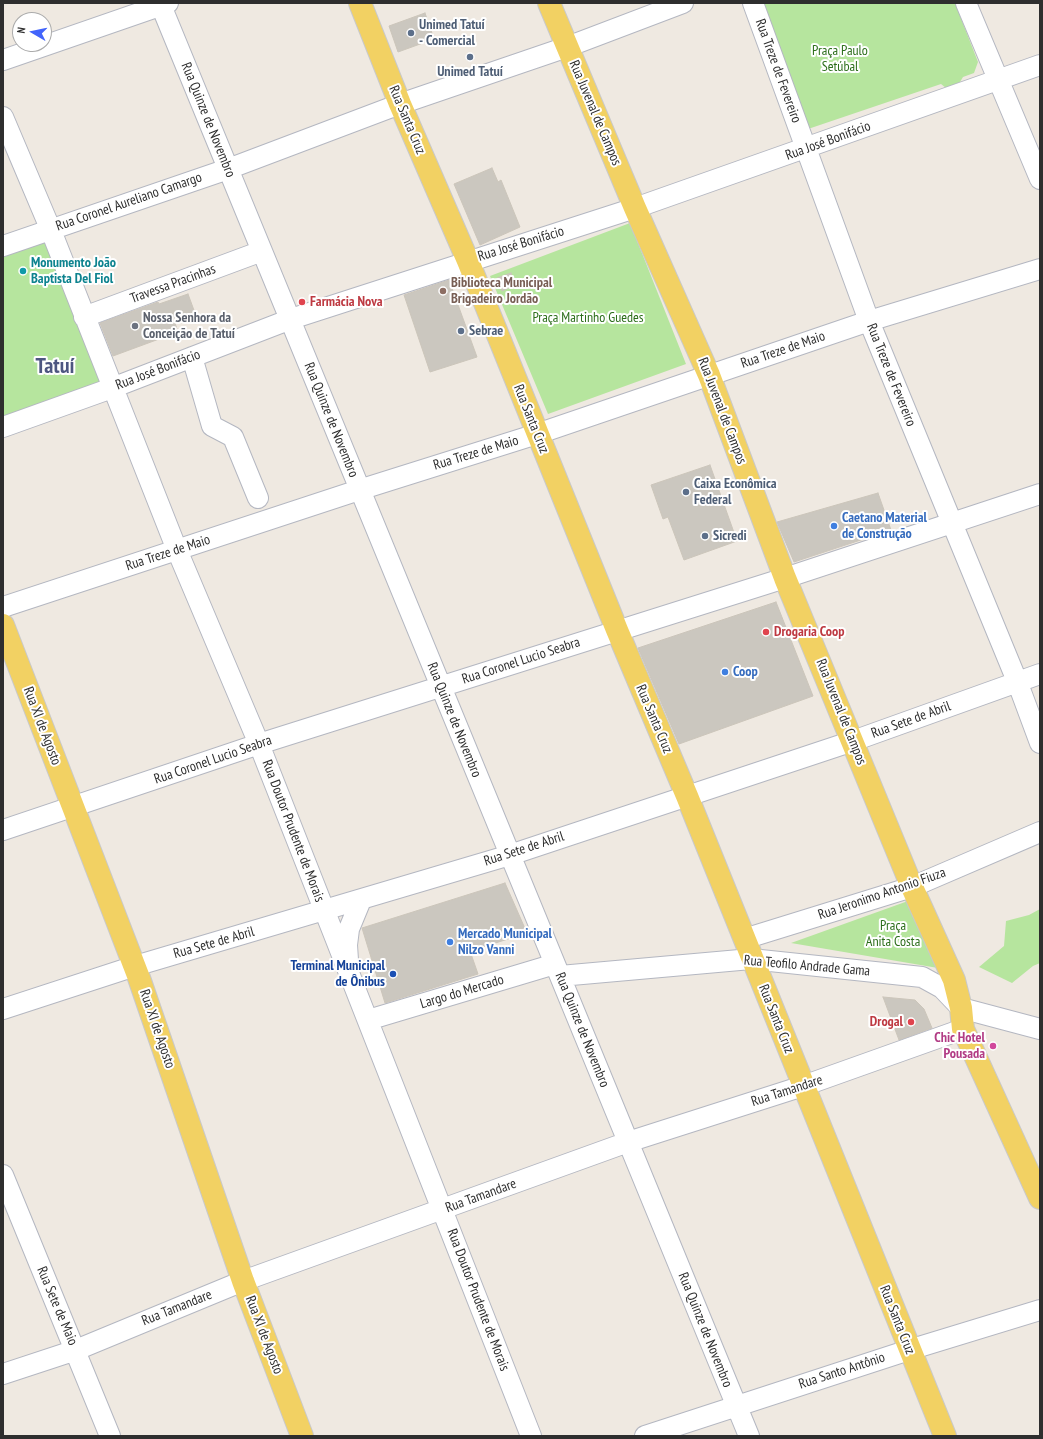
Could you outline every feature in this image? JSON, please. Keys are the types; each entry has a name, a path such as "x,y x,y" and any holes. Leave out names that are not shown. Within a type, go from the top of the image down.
{"main road":[{"name":"Rua Santa Cruz","path":"360,3 400,104 468,261 617,630 687,796 909,1350 945,1436"},
{"name":"Rua Juvenal de Campos","path":"549,3 566,47 635,208 709,375 785,578 912,886 954,980 962,1019 1040,1198"},
{"name":"Rua XI de Agosto","path":"3,625 135,966 243,1281 302,1436"}],"street":[{"name":"Rua Coronel Aureliano Camargo","path":"3,246 50,228 228,168 400,104 566,47 683,3"},
{"name":"Rua Treze de Fevereiro","path":"753,3 869,320 1017,681 1040,743"},
{"path":"966,3 997,80 1040,179"},
{"path":"3,60 163,4"},
{"name":"Rua Quinze de Novembro","path":"163,4 359,490 749,1436"},
{"name":"Rua José Bonifácio","path":"3,427 112,388 291,319 635,208 1040,65"},
{"name":"Rua Doutor Prudente de Morais","path":"3,117 50,228 177,550 259,744 531,1436"},
{"name":"Travessa Pracinhas","path":"83,313 260,247"},
{"name":"Rua Treze de Maio","path":"3,607 359,490 537,434 869,320 1040,270"},
{"path":"192,357 212,426 232,437 258,498"},
{"name":"Rua Coronel Lucio Seabra","path":"3,830 259,744 785,578 951,522 1040,494"},
{"name":"Rua Sete de Abril","path":"3,1009 135,966 510,855 853,741 1040,674"},
{"name":"Rua Jeronimo Antonio Fiuza","path":"748,949 912,886 1040,832"},
{"path":"348,970 347,946 349,929 360,900"},
{"name":"Rua Teofilo Andrade Gama","path":"557,970 748,949 922,977 942,988 962,1019"},
{"name":"Largo do Mercado","path":"368,1020 557,970"},
{"path":"962,1019 1040,1029"},
{"name":"Rua Tamandare","path":"3,1374 76,1350 243,1281 628,1142 803,1086 962,1019"},
{"name":"Rua Sete de Maio","path":"3,1175 32,1250 76,1350 110,1436"},
{"name":"Rua Santo Antônio","path":"645,1436 736,1405 1040,1310"}],"green space":[{"name":"Praça Paulo Setúbal","path":"760,3 955,3 978,62 974,73 963,77 960,82 946,88 941,84 811,128 807,128"},
{"name":"Praça Martinho Guedes","path":"630,223 686,364 548,414 490,276"},
{"path":"50,237 104,384 3,417 3,256"},
{"name":"Praça Anita Costa","path":"908,901 938,968 791,943"},
{"path":"1040,909 1040,963 1033,966 1012,983 979,967 1004,946 1006,921 1029,915"}],"building":[{"name":"Unimed Tatuí - Comercial","path":"425,13 434,39 398,52 389,26"},
{"path":"492,168 498,182 501,180 520,227 480,245 454,184"},
{"path":"511,273 515,285 502,291 497,278"},
{"path":"449,280 477,357 430,372 404,295"},
{"name":"Nossa Senhora da Conceição de Tatuí","path":"188,294 195,313 174,320 178,332 113,356 100,323 158,302 159,304"},
{"path":"710,465 737,541 684,560 668,517 663,519 651,485"},
{"name":"Caetano Material de Construção","path":"878,493 891,530 794,562 777,522"},
{"name":"Coop","path":"776,602 813,696 679,744 638,648"},
{"name":"Mercado Municipal Nilzo Vanni","path":"505,883 527,933 470,951 478,974 385,1003 362,928"},
{"name":"Drogal","path":"883,997 915,1000 924,1009 932,1028 899,1040"}],"place":[{"name":"Unimed Tatuí - Comercial","path":"411,33"},
{"name":"Unimed Tatuí","path":"470,57"},
{"name":"Monumento João Baptista Del Fiol","path":"23,271"},
{"name":"Biblioteca Municipal Brigadeiro Jordão","path":"443,291"},
{"name":"Farmácia Nova","path":"302,302"},
{"name":"Nossa Senhora da Conceição de Tatuí","path":"135,326"},
{"name":"Sebrae","path":"461,331"},
{"name":"Caixa Econômica Federal","path":"686,492"},
{"name":"Caetano Material de Construção","path":"834,526"},
{"name":"Sicredi","path":"705,536"},
{"name":"Drogaria Coop","path":"766,632"},
{"name":"Coop","path":"725,672"},
{"name":"Mercado Municipal Nilzo Vanni","path":"450,942"},
{"name":"Terminal Municipal de Ônibus","path":"393,974"},
{"name":"Drogal","path":"911,1022"},
{"name":"Chic Hotel Pousada","path":"993,1046"}],"district":[{"name":"Tatuí","path":"55,367"}]}
